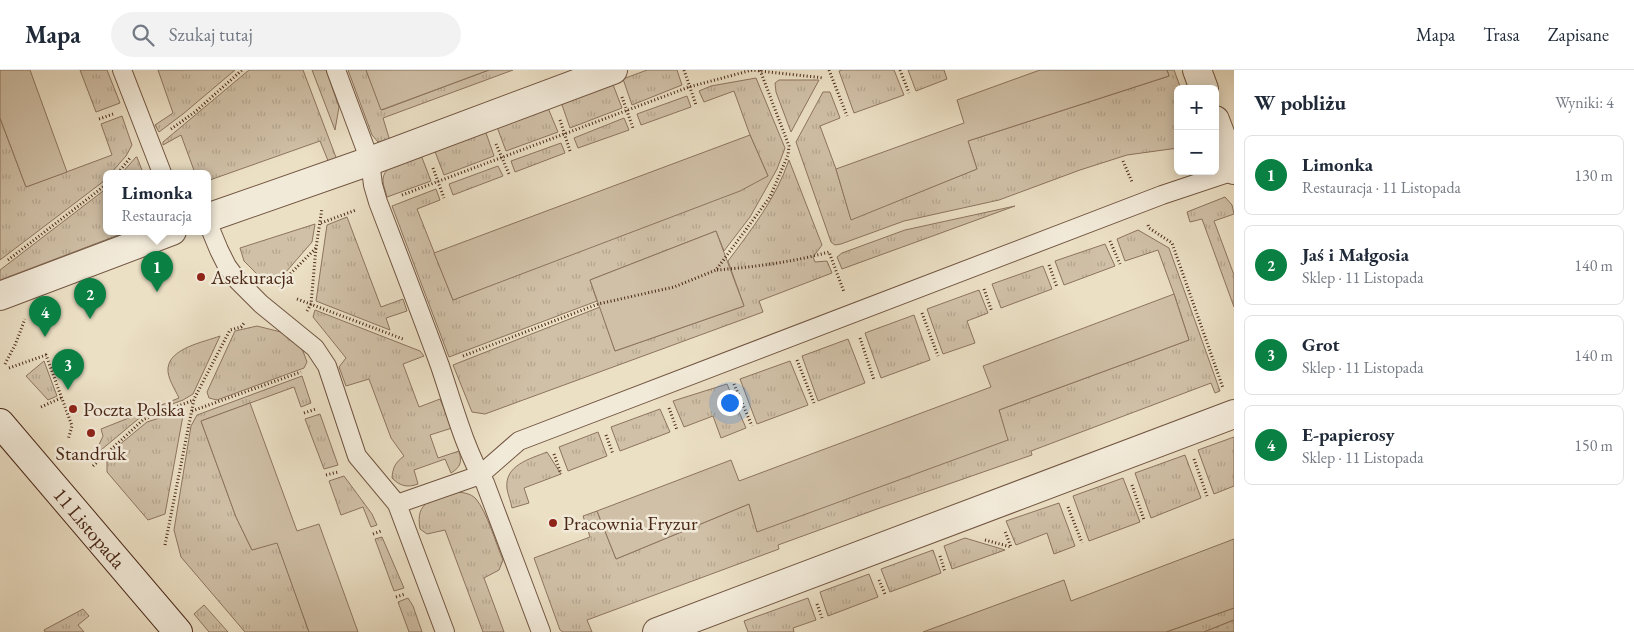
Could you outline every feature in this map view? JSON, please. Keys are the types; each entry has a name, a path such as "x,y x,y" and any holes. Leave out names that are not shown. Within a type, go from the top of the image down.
{"street":[{"path":"211,218 370,161 613,70"},
{"path":"1197,70 1203,85"},
{"path":"1219,130 1234,170"},
{"path":"0,296 161,235"},
{"path":"657,632 1234,414"},
{"name":"11 Listopada","path":"0,423 178,632"}],"lane":[{"path":"122,70 161,170"},
{"path":"336,70 370,161 378,202 469,448 489,493 541,632"},
{"path":"397,504 480,475 519,441 1140,204 1234,170"},
{"path":"211,228 227,266 238,281 261,304 315,348 327,366 357,456 397,504 445,632"}],"path":[{"path":"121,170 139,148 160,138 195,112 242,70"},
{"path":"684,70 696,104"},
{"path":"321,223 405,194 690,87 751,70 824,78"},
{"path":"829,70 847,116"},
{"path":"900,70 909,93"},
{"path":"716,270 770,197 788,155 789,146 761,71"},
{"path":"1123,161 1149,228"},
{"path":"8,260 103,187"},
{"path":"165,545 194,399 230,330 241,326 316,248 323,204"},
{"path":"1149,228 1156,224"},
{"path":"1144,227 1149,228 1172,243 1210,350"},
{"path":"1109,238 1120,264"},
{"path":"274,290 435,352 451,361 598,304 674,287 716,270 813,257 829,252"},
{"path":"1046,260 1057,287"},
{"path":"982,284 992,312"},
{"path":"920,307 938,356"},
{"path":"5,364 15,345 25,317"},
{"path":"858,332 874,380"},
{"path":"795,354 814,403"},
{"path":"9,368 46,355 72,426 68,440"},
{"path":"192,411 305,370"},
{"path":"732,379 752,426"},
{"path":"42,407 61,398"},
{"path":"93,466 144,420 194,399"},
{"path":"666,401 677,430"},
{"path":"304,413 321,406"},
{"path":"603,427 613,454"},
{"path":"552,446 561,474"},
{"path":"1194,459 1206,496"},
{"path":"326,475 344,470"},
{"path":"1130,480 1144,520"},
{"path":"1068,506 1082,543"},
{"path":"380,523 384,530"}],"green space":[{"path":"0,70 30,70 67,172 26,187 0,118"},
{"path":"80,70 107,70 120,103 96,112"},
{"path":"158,70 235,70 159,132 155,125 173,113"},
{"path":"249,70 303,70 337,160 329,163 320,141 211,180 211,170 194,170 181,135 163,145 163,142"},
{"path":"312,70 326,70 339,107 335,130"},
{"path":"348,70 366,70 382,110 489,70 513,70 383,118 390,141 378,142 372,135"},
{"path":"366,70 489,70 381,110"},
{"path":"647,70 677,70 682,85 632,105 623,79"},
{"path":"894,70 904,95 854,113 839,71"},
{"path":"908,70 944,70 947,79 916,91"},
{"path":"1040,70 1167,70 1169,76 968,141 977,169 851,220 836,169 964,123 957,100"},
{"path":"1167,70 1174,70 1180,85 1174,85 1174,149 1127,155 999,200 904,221 841,244 835,245 831,242 796,142 823,92 830,92 840,118 820,126 836,169 851,219 977,169 968,141 1169,76"},
{"path":"756,78 785,148 777,169 750,217 724,251 716,231 590,280 597,301 449,357 392,206 436,189 440,200 417,209 453,300 768,176 734,91 704,102 699,91 711,86"},
{"path":"779,80 819,80 791,132 776,92 775,83"},
{"path":"612,82 622,108 570,128 561,102"},
{"path":"687,96 691,107 641,125 637,114"},
{"path":"548,108 558,132 506,151 497,127"},
{"path":"122,116 132,145 126,156 114,170 103,170 103,182 0,260 0,118 26,187 112,155 101,124"},
{"path":"624,118 629,130 578,148 574,138"},
{"path":"485,130 494,156 444,175 434,149"},
{"path":"750,135 768,176 740,191 453,300 434,253"},
{"path":"561,143 565,153 515,172 511,161"},
{"path":"421,155 431,181 387,197 383,181 387,170 397,163"},
{"path":"136,157 137,157 142,170 125,170"},
{"path":"789,160 822,245 813,257 815,262 827,261 832,273 759,301 763,312 485,414 472,412 453,365 600,307 615,351 744,306 728,261 770,200"},
{"path":"498,166 503,176 453,195 449,184"},
{"path":"103,191 103,235 118,235 0,280 0,270"},
{"path":"1225,197 1232,205 1234,214 1214,221 1234,275 1234,307 1202,219 1190,222 1187,212"},
{"path":"1015,206 842,269 837,257 842,253 905,230"},
{"path":"347,217 381,307 403,299 407,311 386,318 390,330 316,301 327,225"},
{"path":"315,224 312,242 279,280 273,283 265,282 244,261 240,248"},
{"path":"1138,230 1169,248 1220,391 1215,393 1211,383 1031,451 1032,455 778,545 779,549 587,620 592,632 563,632 560,630 534,558 590,537 583,516 597,511 616,559 749,504 757,531 1007,439 999,410 1189,340 1158,250 1125,261 1117,239"},
{"path":"716,231 744,306 615,351 590,280"},
{"path":"1105,244 1115,266 1064,285 1055,261"},
{"path":"1043,266 1052,289 1001,308 992,284"},
{"path":"979,290 988,313 967,321 975,343 943,354 927,309"},
{"path":"1174,294 1189,340 999,410 1008,440 757,532 749,504 616,559 597,511 731,460 739,481 991,387 983,366"},
{"path":"315,310 420,351 424,356 403,364 419,407 440,399 452,428 430,435 438,458 459,451 460,461 457,469 451,473 445,459 414,470 418,484 404,486 392,478 395,466 404,456 391,438 369,379 346,386 339,367 346,358 313,317"},
{"path":"914,315 930,360 881,378 865,333"},
{"path":"257,326 289,334 303,351 307,362 304,368 217,400 209,398 207,392 235,331"},
{"path":"220,336 193,394 183,400 143,415 101,450 97,449 103,436 101,429 179,398 169,376 168,368 170,361 181,351 197,343"},
{"path":"848,339 865,383 818,401 802,356"},
{"path":"44,361 57,396 48,400 26,376"},
{"path":"790,361 808,405 757,424 740,379"},
{"path":"302,376 311,403 301,407 294,387 201,421 236,517 252,550 277,542 309,632 245,632 181,557 174,530 191,426 197,415"},
{"path":"727,384 746,428 721,438 713,416 684,427 673,401"},
{"path":"250,403 297,531 319,524 358,632 309,632 277,543 252,550 236,517 201,421"},
{"path":"660,409 670,432 620,451 611,427"},
{"path":"184,410 165,514 148,520 107,472 107,455 147,422"},
{"path":"320,414 338,465 324,469 305,419"},
{"path":"598,432 607,456 568,471 559,447"},
{"path":"1234,437 1234,486 1214,494 1198,450"},
{"path":"547,452 561,474 524,488 529,503 512,508 507,489 507,481 510,474 526,460"},
{"path":"1185,455 1201,498 1151,518 1135,473"},
{"path":"344,476 372,514 377,525 371,527 363,507 341,515 329,481"},
{"path":"1123,478 1140,522 1089,541 1073,496"},
{"path":"454,492 469,494 476,499 488,520 503,560 499,570 484,578 504,632 483,632 445,530 427,534 420,529 419,520 423,507 432,500"},
{"path":"1059,503 1075,546 1054,554 1047,533 1016,545 1006,521"},
{"path":"382,537 404,588 394,591 375,539"},
{"path":"965,538 1005,550 952,569 944,546"},
{"path":"1234,539 1234,608 1166,632 923,632 1064,580 1071,601"},
{"path":"933,550 941,573 890,592 881,569"},
{"path":"869,574 878,597 828,616 820,592"},
{"path":"408,598 413,606 422,632 409,632 398,602"},
{"path":"808,598 816,620 793,628 794,632 748,632 744,621"},
{"path":"204,605 228,632 209,632 194,614"},
{"path":"1234,608 1234,620 1204,632 1166,632"},
{"path":"83,609 89,616 78,625 84,632 45,632 44,630"},
{"path":"1234,620 1234,632 1204,632"}],"place":[{"name":"Asekuracja","path":"201,277"},
{"name":"Limonka","path":"157,292"},
{"name":"Jaś i Małgosia","path":"90,319"},
{"name":"E-papierosy","path":"45,337"},
{"name":"Grot","path":"68,390"},
{"name":"Poczta Polska","path":"73,409"},
{"name":"Standruk","path":"91,433"},
{"name":"Pracownia Fryzur","path":"553,523"}]}
